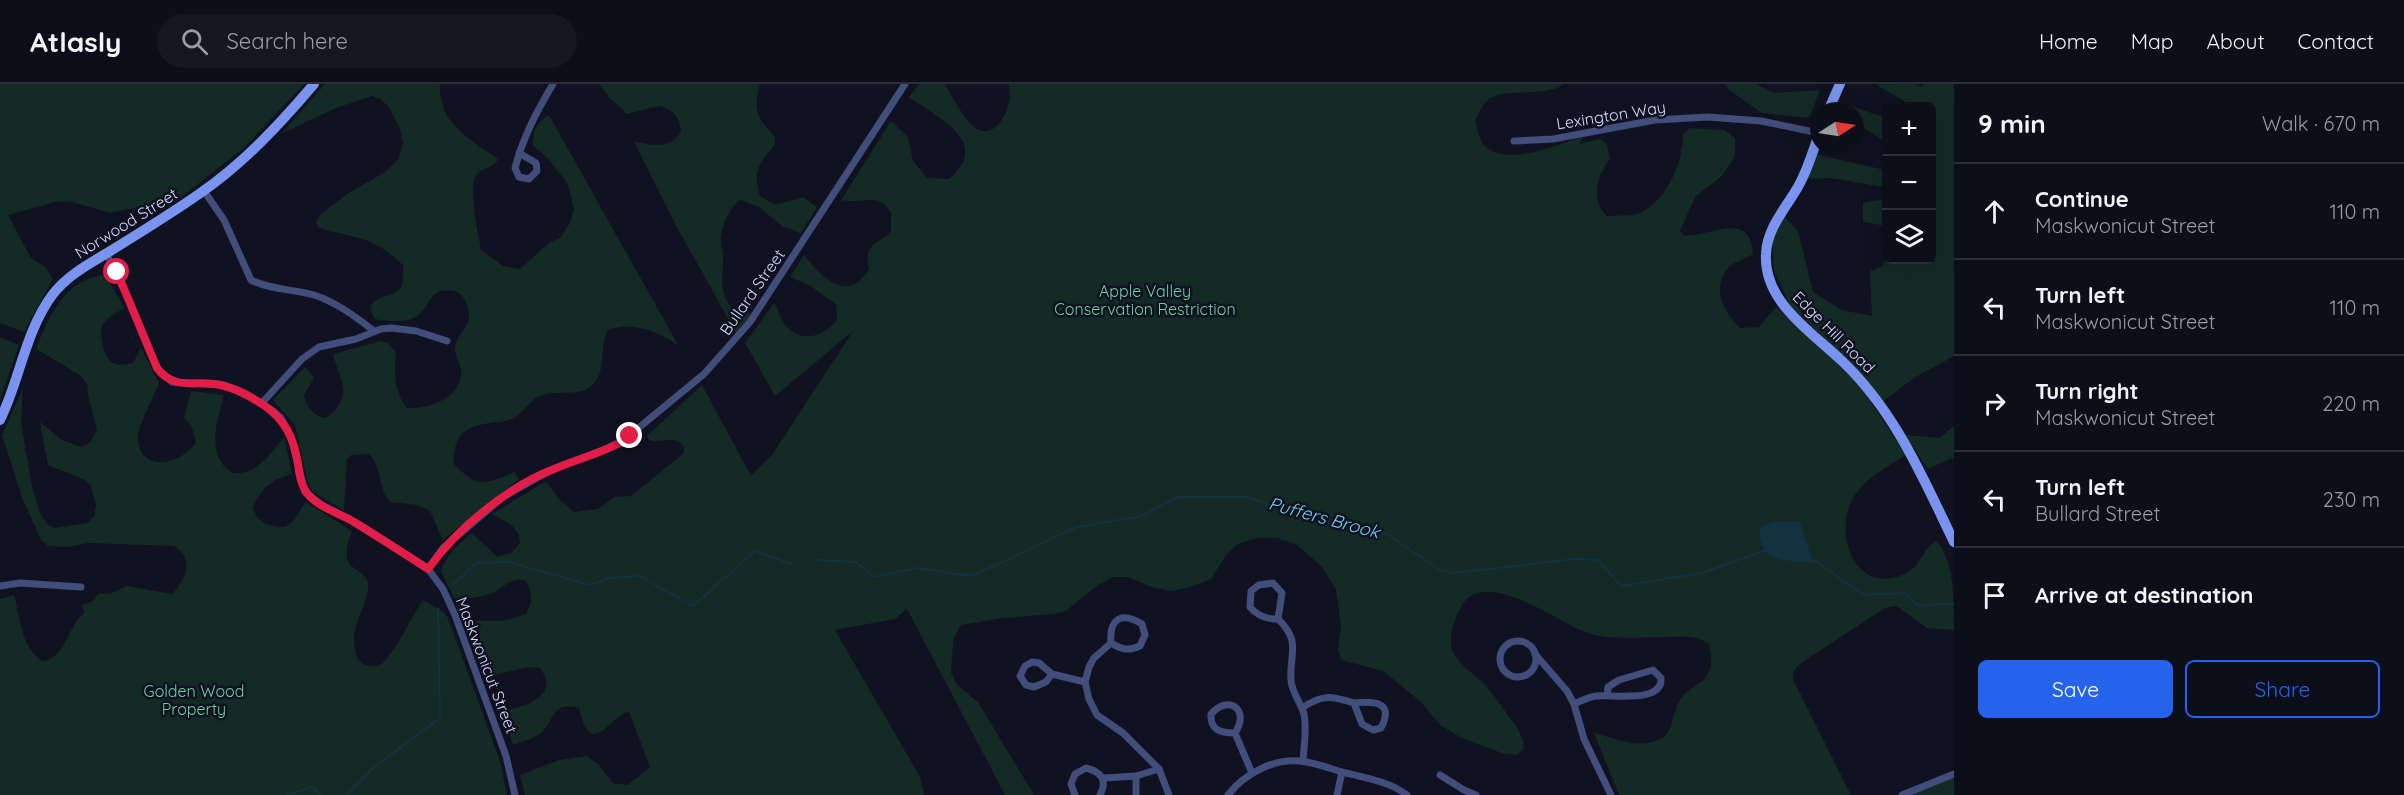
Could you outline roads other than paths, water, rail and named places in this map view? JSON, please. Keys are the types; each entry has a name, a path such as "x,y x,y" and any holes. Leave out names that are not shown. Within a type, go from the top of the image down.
{"main road":[{"name":"Norwood Street","path":"0,420 37,324 47,303 60,286 76,272 204,191 262,141 314,84"},
{"path":"1832,102 1840,84"},
{"name":"Edge Hill Road","path":"1810,156 1800,184 1772,230 1766,255 1771,282 1791,314 1866,386 1898,431 1954,542"}],"street":[{"path":"519,153 535,115 553,84"},
{"name":"Bullard Street","path":"428,569 443,548 503,497 526,482 552,470 619,444 704,374 750,322 905,84"},
{"name":"Lexington Way","path":"1514,141 1553,139 1654,120 1708,117 1761,121 1810,131"},
{"path":"204,191 224,220 251,280 274,289 320,298 355,316 374,331"},
{"name":"Maskwonicut Street","path":"106,253 130,302 157,368 163,376 172,382 224,385 261,404 281,418 295,448 305,492 322,505 428,569 443,589 455,615 506,756 515,795"},
{"path":"261,404 311,351 357,339 374,331 403,328 447,341"},
{"path":"0,586 20,583 81,586"},
{"path":"1278,619 1282,605 1279,588 1273,583 1259,585 1251,591 1250,607 1255,613 1267,618 1278,619 1285,625 1291,637 1294,653 1291,682 1305,721 1303,761"},
{"path":"1122,618 1132,618 1142,624 1145,635 1140,646 1130,650 1119,648 1112,643 1110,631 1113,623 1122,618"},
{"path":"1112,643 1094,658 1085,682 1089,699 1096,715 1123,733 1159,769 1169,795"},
{"path":"1535,654 1533,669 1524,676 1508,675 1501,666 1500,656 1509,644 1524,643 1535,654 1567,691 1574,704 1584,740 1611,795"},
{"path":"1052,674 1046,682 1034,687 1026,685 1020,676 1025,666 1036,662 1042,664 1052,674 1085,682"},
{"path":"1574,704 1590,697 1631,697 1645,694 1659,687 1662,680 1660,675 1653,670 1624,678 1608,687 1607,696"},
{"path":"1302,708 1313,701 1334,696 1353,703 1374,701 1384,708 1385,716 1381,728 1373,730 1362,724 1353,703"},
{"path":"1224,704 1237,708 1241,714 1241,725 1235,733 1220,732 1214,729 1210,722 1211,714 1217,707 1224,704"},
{"path":"1235,733 1252,773"},
{"path":"1228,795 1237,784 1252,773 1284,762 1303,761 1382,782 1407,795"},
{"path":"1075,795 1071,784 1075,774 1086,768 1096,771 1104,778 1105,786 1100,795"},
{"path":"1104,778 1136,776 1159,769"},
{"path":"1337,795 1342,772"},
{"path":"1902,795 1954,774"},
{"path":"1136,776 1136,795"},
{"path":"1440,776 1476,795"}],"water":[{"path":"1773,522 1800,522 1813,562 1782,560 1769,554 1764,548 1760,534 1761,527"}],"waterway":[{"name":"Puffers Brook","path":"817,560 856,562 873,577 917,568 972,576 1077,527 1142,516 1177,497 1247,497 1320,521 1387,534 1440,570 1454,573 1575,559 1598,560 1621,586 1702,573 1767,550"},
{"path":"454,584 476,563 508,562 590,585 610,578 639,576 693,606 755,551 792,564"},
{"name":"Puffers Brook","path":"1810,560 1817,562 1864,595 1906,593 1917,605 1954,604"},
{"path":"347,795 373,768 440,718 438,608"},
{"path":"286,795 313,787 320,795"}],"park label":[{"name":"Apple Valley Conservation Restriction","path":"1145,300"},
{"name":"Golden Wood Property","path":"194,700"}]}
